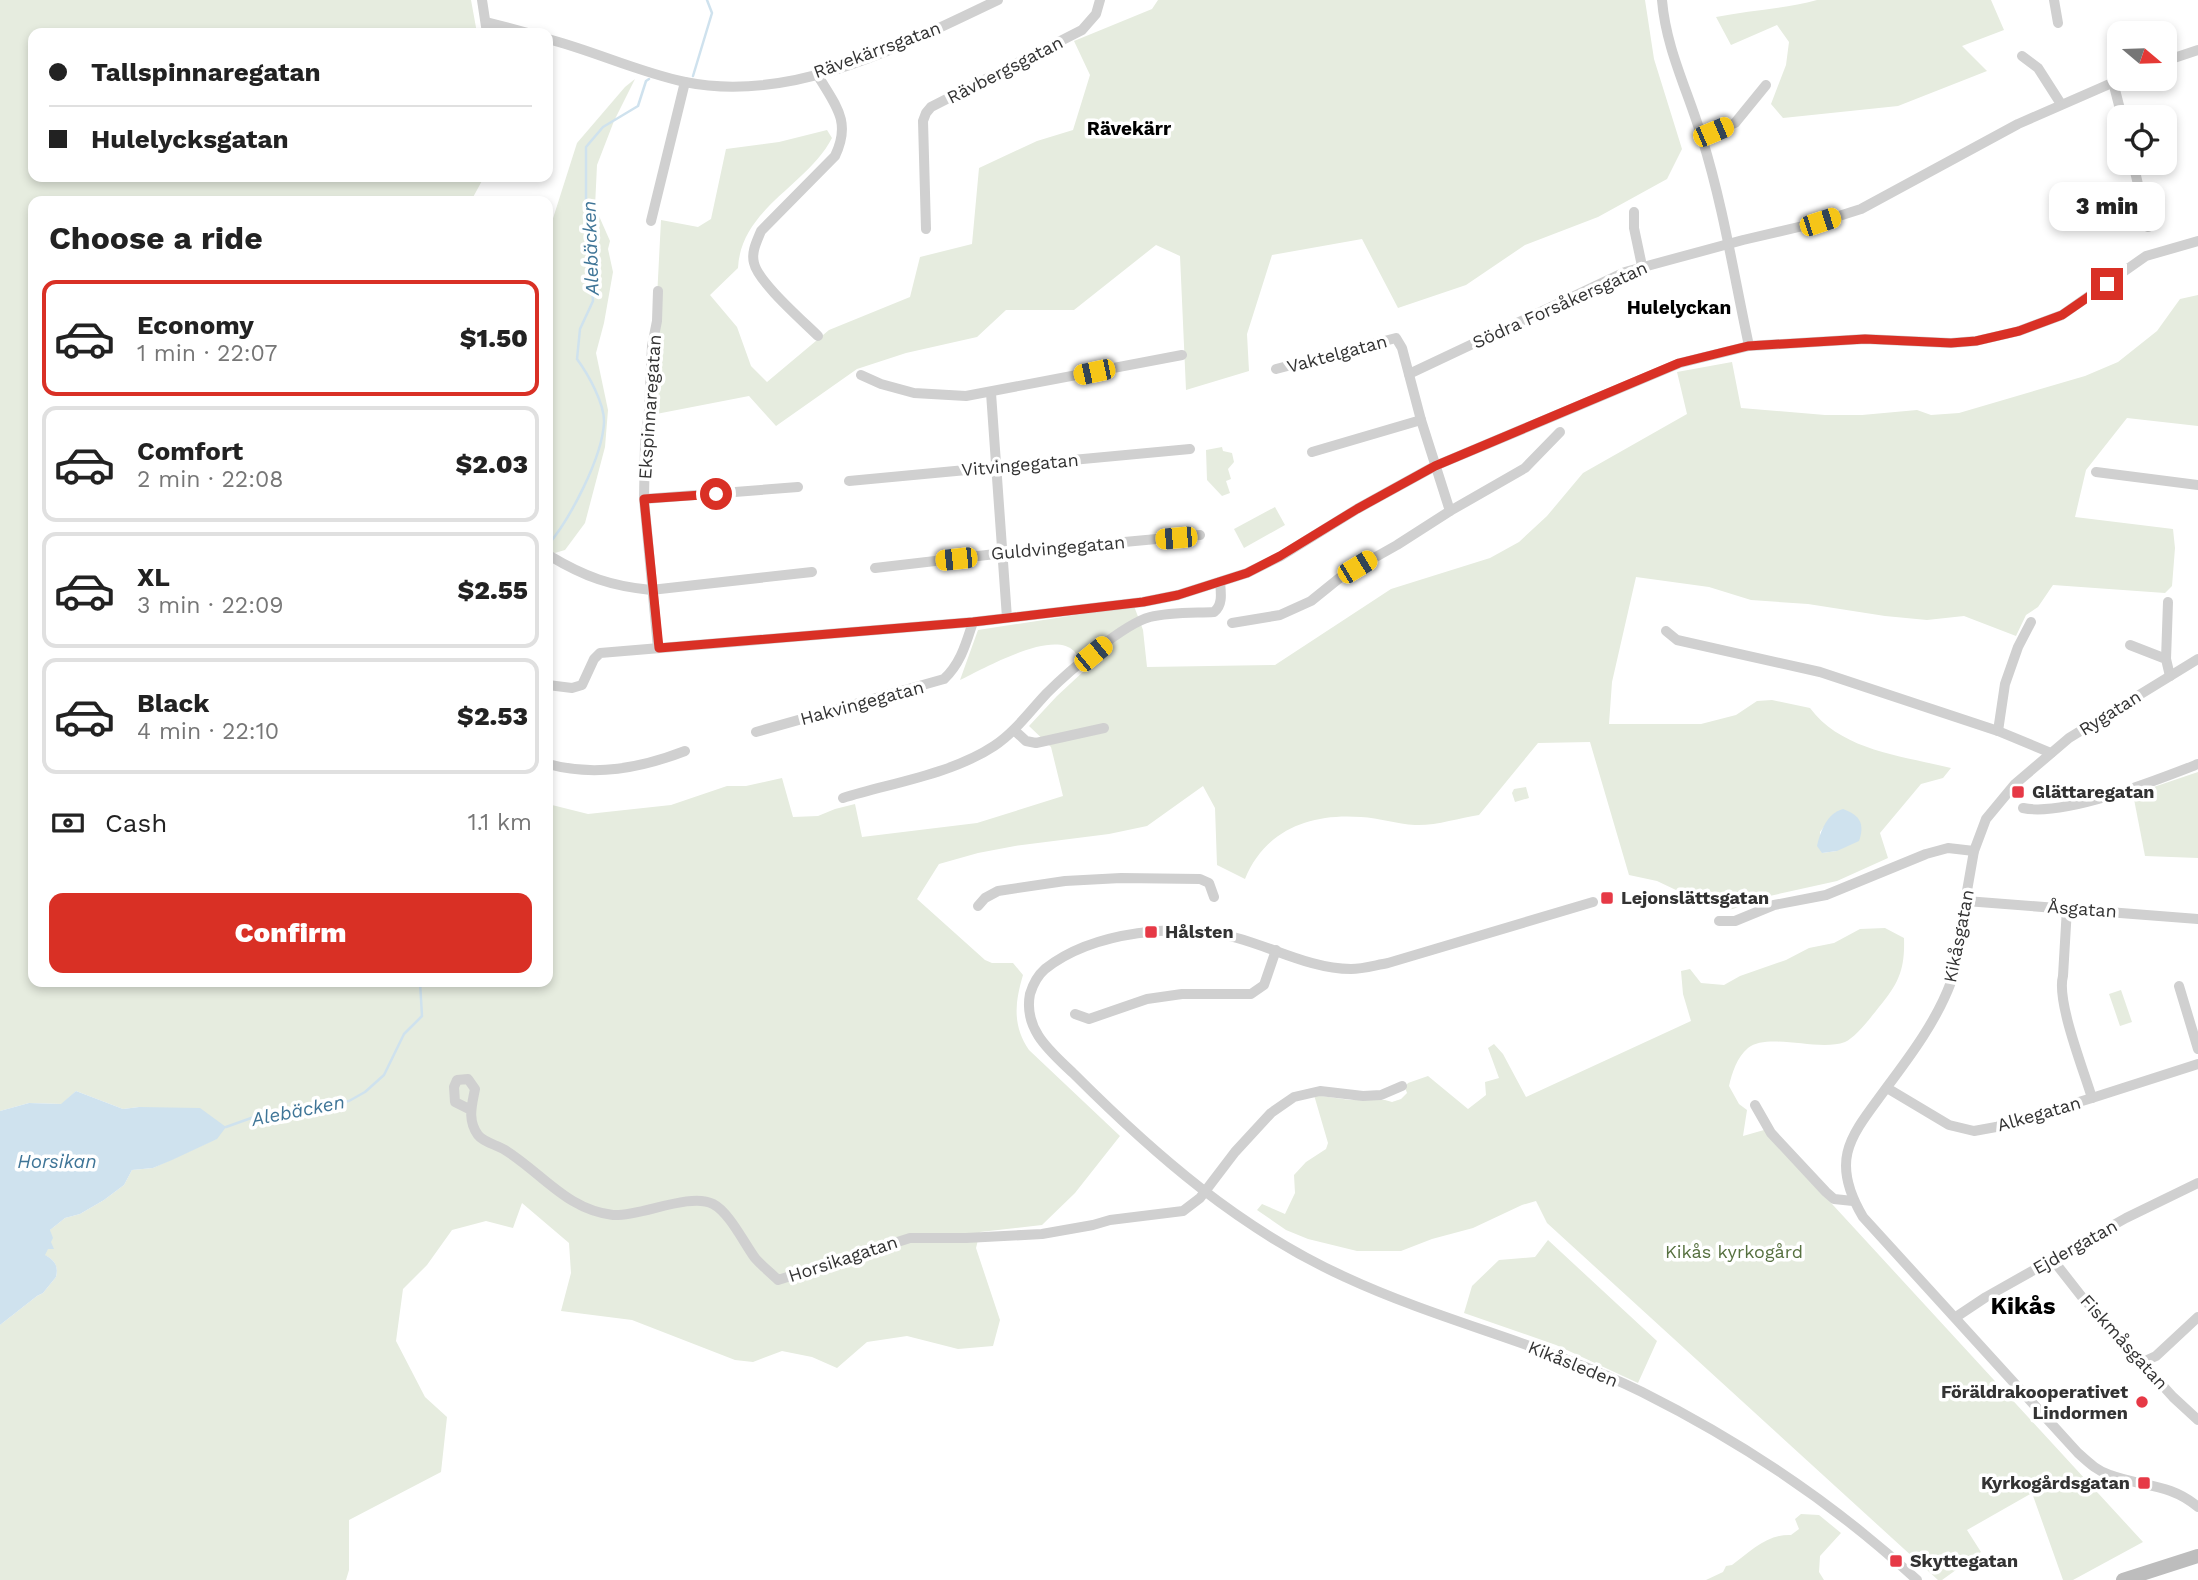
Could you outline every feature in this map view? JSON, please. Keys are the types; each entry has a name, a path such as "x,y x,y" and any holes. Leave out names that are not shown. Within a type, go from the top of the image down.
{"street":[{"path":"482,0 487,28"},
{"name":"Rävekärrsgatan","path":"553,41 685,82 751,86 817,75 863,60 925,35 998,0"},
{"name":"Rävbergsgatan","path":"926,229 923,121 926,113 931,107 1083,30 1096,14 1100,0"},
{"path":"1662,0 1669,46 1702,137 1728,244 1748,346"},
{"path":"2054,0 2058,23"},
{"path":"486,22 509,28"},
{"path":"2177,57 2198,50"},
{"path":"2022,56 2038,68 2061,104"},
{"path":"817,75 843,123 841,144 835,156 761,231 755,244 754,262 759,276 818,336"},
{"path":"651,221 685,82"},
{"name":"Södra Forsåkersgatan","path":"1409,374 1582,291 1642,267 1861,209 2018,124 2107,84"},
{"path":"1702,137 1735,123 1766,85"},
{"path":"2136,175 2148,227"},
{"path":"1634,212 1634,228 1642,267"},
{"path":"553,685 582,685 594,659 600,653 973,622 1143,602 1178,595 1247,573 1435,466 1679,363 1748,346 1865,339 1951,343 1976,341 2019,331 2062,315 2146,256 2198,240"},
{"name":"Ekspinnaregatan","path":"658,291 645,444 644,499 651,590 659,648"},
{"name":"Vaktelgatan","path":"1276,369 1396,338 1402,348 1421,420 1450,511"},
{"path":"861,375 903,390 937,396 966,396 1182,355"},
{"path":"991,393 1007,618"},
{"path":"1312,452 1421,420"},
{"path":"1232,623 1280,615 1311,601 1342,576 1525,468 1560,432"},
{"name":"Vitvingegatan","path":"849,481 1190,449"},
{"path":"2096,472 2198,485"},
{"path":"644,499 798,487"},
{"name":"Guldvingegatan","path":"875,568 1200,535"},
{"path":"553,558 593,579 651,590 811,572"},
{"path":"843,798 959,764 994,746 1014,730 1050,690 1131,625 1160,615 1214,612 1219,608 1221,598 1220,582"},
{"path":"2168,601 2166,659 2170,676"},
{"name":"Hakvingegatan","path":"756,732 944,679 953,671 964,651 973,622"},
{"path":"1998,731 2005,684 2018,647 2031,622"},
{"path":"1666,631 1676,640 1821,672 1998,731 2051,753"},
{"path":"2130,645 2166,659"},
{"name":"Rygatan","path":"2051,753 2069,738 2198,659"},
{"path":"1014,730 1026,741 1036,743 1104,728"},
{"path":"553,765 586,771 632,768 685,751"},
{"name":"Kikåsgatan","path":"1853,1200 1848,1191 1846,1169 1851,1139 1862,1118 1887,1088 1945,999 1951,982 1975,851 1986,819 2015,784 2051,753"},
{"path":"2023,808 2037,811 2104,797 2198,764"},
{"path":"1719,921 1735,921 1774,905 1826,895 1926,854 1948,848 1975,851"},
{"path":"978,906 990,894 1009,888 1103,878 1200,879 1213,887 1214,897"},
{"name":"Åsgatan","path":"1966,901 2198,919"},
{"path":"1402,1086 1381,1095 1363,1096 1320,1091 1294,1097 1271,1113 1235,1152 1204,1193 1143,1141 1044,1044 1030,1020 1031,989 1046,968 1082,950 1107,940 1163,930 1207,932 1236,937 1315,963 1353,969 1405,958 1593,902"},
{"path":"2067,908 2060,986 2092,1098"},
{"path":"1075,1014 1089,1019 1147,999 1182,994 1254,993 1264,985 1276,950"},
{"path":"2179,986 2198,1048"},
{"name":"Alkegatan","path":"1887,1088 1949,1125 1974,1131 1996,1127 2198,1064"},
{"path":"1755,1105 1772,1133 1826,1192 1834,1199 1853,1200 1863,1217 2078,1453 2097,1469 2112,1476 2176,1491 2198,1507"},
{"name":"Horsikagatan","path":"471,1110 470,1119 479,1137 506,1151 571,1202 593,1211 616,1215 680,1203 712,1203 724,1213 758,1261 778,1280 903,1240 1042,1234 1110,1220 1183,1211 1204,1193"},
{"name":"Ejdergatan","path":"1956,1317 1986,1297 2126,1218 2198,1183"},
{"name":"Kikåsleden","path":"1204,1193 1268,1235 1344,1276 1390,1296 1547,1352 1602,1375 1642,1392 1714,1431 1750,1452 1823,1503 1866,1535 1917,1580"},
{"name":"Fiskmåsgatan","path":"2053,1260 2082,1297 2198,1420"},
{"path":"2143,1362 2156,1356 2198,1317"},
{"path":"2123,1580 2198,1556"}],"green space":[{"path":"0,0 471,0 476,28 28,28 28,182 481,182 474,196 28,196 28,987 553,987 553,805 588,814 671,805 727,786 746,786 782,778 793,817 818,816 855,804 862,837 977,823 1063,796 1051,747 1029,726 1085,670 1074,651 1064,645 1050,645 1017,653 960,680 978,630 1134,606 1143,630 1147,667 1275,665 1391,589 1490,558 1519,542 1547,516 1583,473 1687,414 1677,372 1732,362 1741,408 1825,415 1917,410 1931,415 1959,413 2085,376 2118,362 2157,331 2180,299 2198,295 2198,426 2127,418 2086,470 2075,517 2173,529 2175,548 2172,586 2165,593 2053,585 2038,607 2026,615 2016,636 1964,616 1927,620 1885,616 1808,604 1751,600 1709,587 1636,577 1612,682 1609,724 1701,724 1736,715 1757,701 1772,700 1810,708 1839,734 1874,750 1951,768 1943,778 1921,784 1880,833 1888,858 1837,881 1765,897 1725,910 1657,881 1629,875 1590,742 1538,743 1479,815 1423,825 1368,818 1324,818 1291,828 1264,848 1245,879 1217,865 1215,808 1203,786 1147,826 1109,834 1015,846 939,864 917,899 985,960 992,963 1013,963 1023,975 1017,1013 1020,1032 1029,1050 1120,1136 1075,1193 1042,1225 980,1232 976,1248 1000,1320 993,1346 958,1349 907,1336 867,1342 837,1368 812,1357 782,1351 753,1362 735,1360 632,1320 561,1311 571,1273 569,1243 522,1203 513,1228 486,1221 452,1230 427,1265 403,1289 396,1341 425,1397 447,1417 441,1472 349,1520 349,1570 346,1580 0,1580 0,1325 43,1293 56,1277 55,1263 44,1255 51,1242 50,1230 65,1218 80,1214 104,1200 124,1185 132,1170 153,1168 216,1139 139,1107 123,1109 76,1091 62,1104 29,1103 0,1111","holes":["1833,815 1837,851 1822,853 1820,832"]},
{"path":"1158,0 1645,0 1654,59 1682,149 1667,179 1598,217 1525,245 1466,285 1398,308 1362,239 1272,255 1247,334 1249,371 1186,390 1180,256 1156,245 1074,310 1006,310 977,337 906,353 857,369 776,426 749,396 651,415 661,220 698,227 711,219 726,149 779,142 827,130 832,138 807,170 762,213 750,229 742,247 738,268 710,295 737,327 751,366 767,382 829,330 910,297 920,257 972,244 979,168 1037,141 1073,130 1090,75 1074,41 1152,9"},
{"path":"1817,0 1991,0 2004,30 1962,46 1987,71 1898,106 1783,118 1771,104 1786,65 1789,42 1777,25 1731,45 1716,17"},
{"path":"635,79 614,121 597,165 595,207 610,241 608,249 613,272 596,353 608,410 605,447 585,523 565,550 553,554 553,218 577,143"},
{"path":"1222,447 1223,451 1232,453 1234,462 1228,469 1231,479 1226,481 1230,493 1222,496 1207,480 1206,450"},
{"path":"1275,507 1285,525 1244,548 1234,529"},
{"path":"2198,772 2198,858 2145,856 2133,794"},
{"path":"1526,787 1529,798 1515,802 1512,793 1514,789"},
{"name":"Kikås kyrkogård","path":"1885,928 1904,938 1902,967 1891,990 1854,1036 1845,1042 1821,1045 1768,1042 1748,1048 1741,1056 1729,1086 1739,1104 1747,1110 1743,1136 1764,1130 2143,1542 2073,1580 2063,1580 2032,1493 1967,1530 1981,1552 1942,1580 1938,1580 1547,1223 1536,1201 1473,1228 1401,1251 1357,1251 1308,1239 1286,1230 1257,1210 1262,1204 1285,1214 1295,1193 1294,1175 1306,1162 1326,1149 1328,1143 1314,1095 1392,1102 1407,1093 1405,1087 1408,1083 1428,1076 1468,1109 1486,1095 1485,1082 1499,1078 1488,1048 1494,1044 1503,1054 1526,1097 1691,1021 1683,994 1681,971 1690,969 1701,983 1724,985 1809,948 1834,943 1860,929"},
{"path":"2121,990 2132,1022 2120,1026 2109,994"},
{"path":"1548,1240 1657,1341 1638,1383 1556,1345 1464,1313 1472,1286 1499,1260 1535,1257"},
{"path":"1801,1514 1819,1515 1841,1533 1820,1556 1819,1572 1824,1580 1706,1580 1723,1572 1726,1566 1732,1565 1767,1540 1791,1535 1799,1529 1795,1519"}],"water":[{"path":"1843,809 1854,814 1860,821 1859,841 1837,851 1822,853 1817,846 1822,829 1833,814"},
{"name":"Horsikan","path":"76,1091 123,1109 200,1108 226,1127 217,1139 172,1160 153,1168 132,1170 124,1185 104,1200 80,1214 65,1218 50,1230 54,1249 48,1249 45,1255 55,1263 56,1277 43,1293 0,1325 0,1111 29,1103 61,1104"}],"waterway":[{"name":"Alebäcken","path":"693,76 712,13 707,0"},
{"name":"Alebäcken","path":"553,539 584,487 598,453 604,423 599,398 577,359 580,329 593,301 586,207 586,147 603,127 638,106 649,79"},
{"name":"Alebäcken","path":"226,1127 254,1117 349,1101 365,1092 384,1075 404,1034 422,1016 420,987"}],"place":[{"name":"Glättaregatan","path":"2018,792"},
{"name":"Lejonslättsgatan","path":"1607,898"},
{"name":"Hålsten","path":"1151,932"},
{"name":"Föräldrakooperativet Lindormen","path":"2142,1402"},
{"name":"Kyrkogårdsgatan","path":"2144,1483"},
{"name":"Skyttegatan","path":"1896,1561"}],"district":[{"name":"Rävekärr","path":"1129,128"},
{"name":"Hulelyckan","path":"1679,307"},
{"name":"Kikås","path":"2023,1306"}],"route":[{"path":"716,494 644,499 651,590 659,648 973,622 1143,602 1178,595 1247,573 1435,466 1679,363 1748,346 1865,339 1951,343 1976,341 2033,327 2062,315 2107,284"}]}
